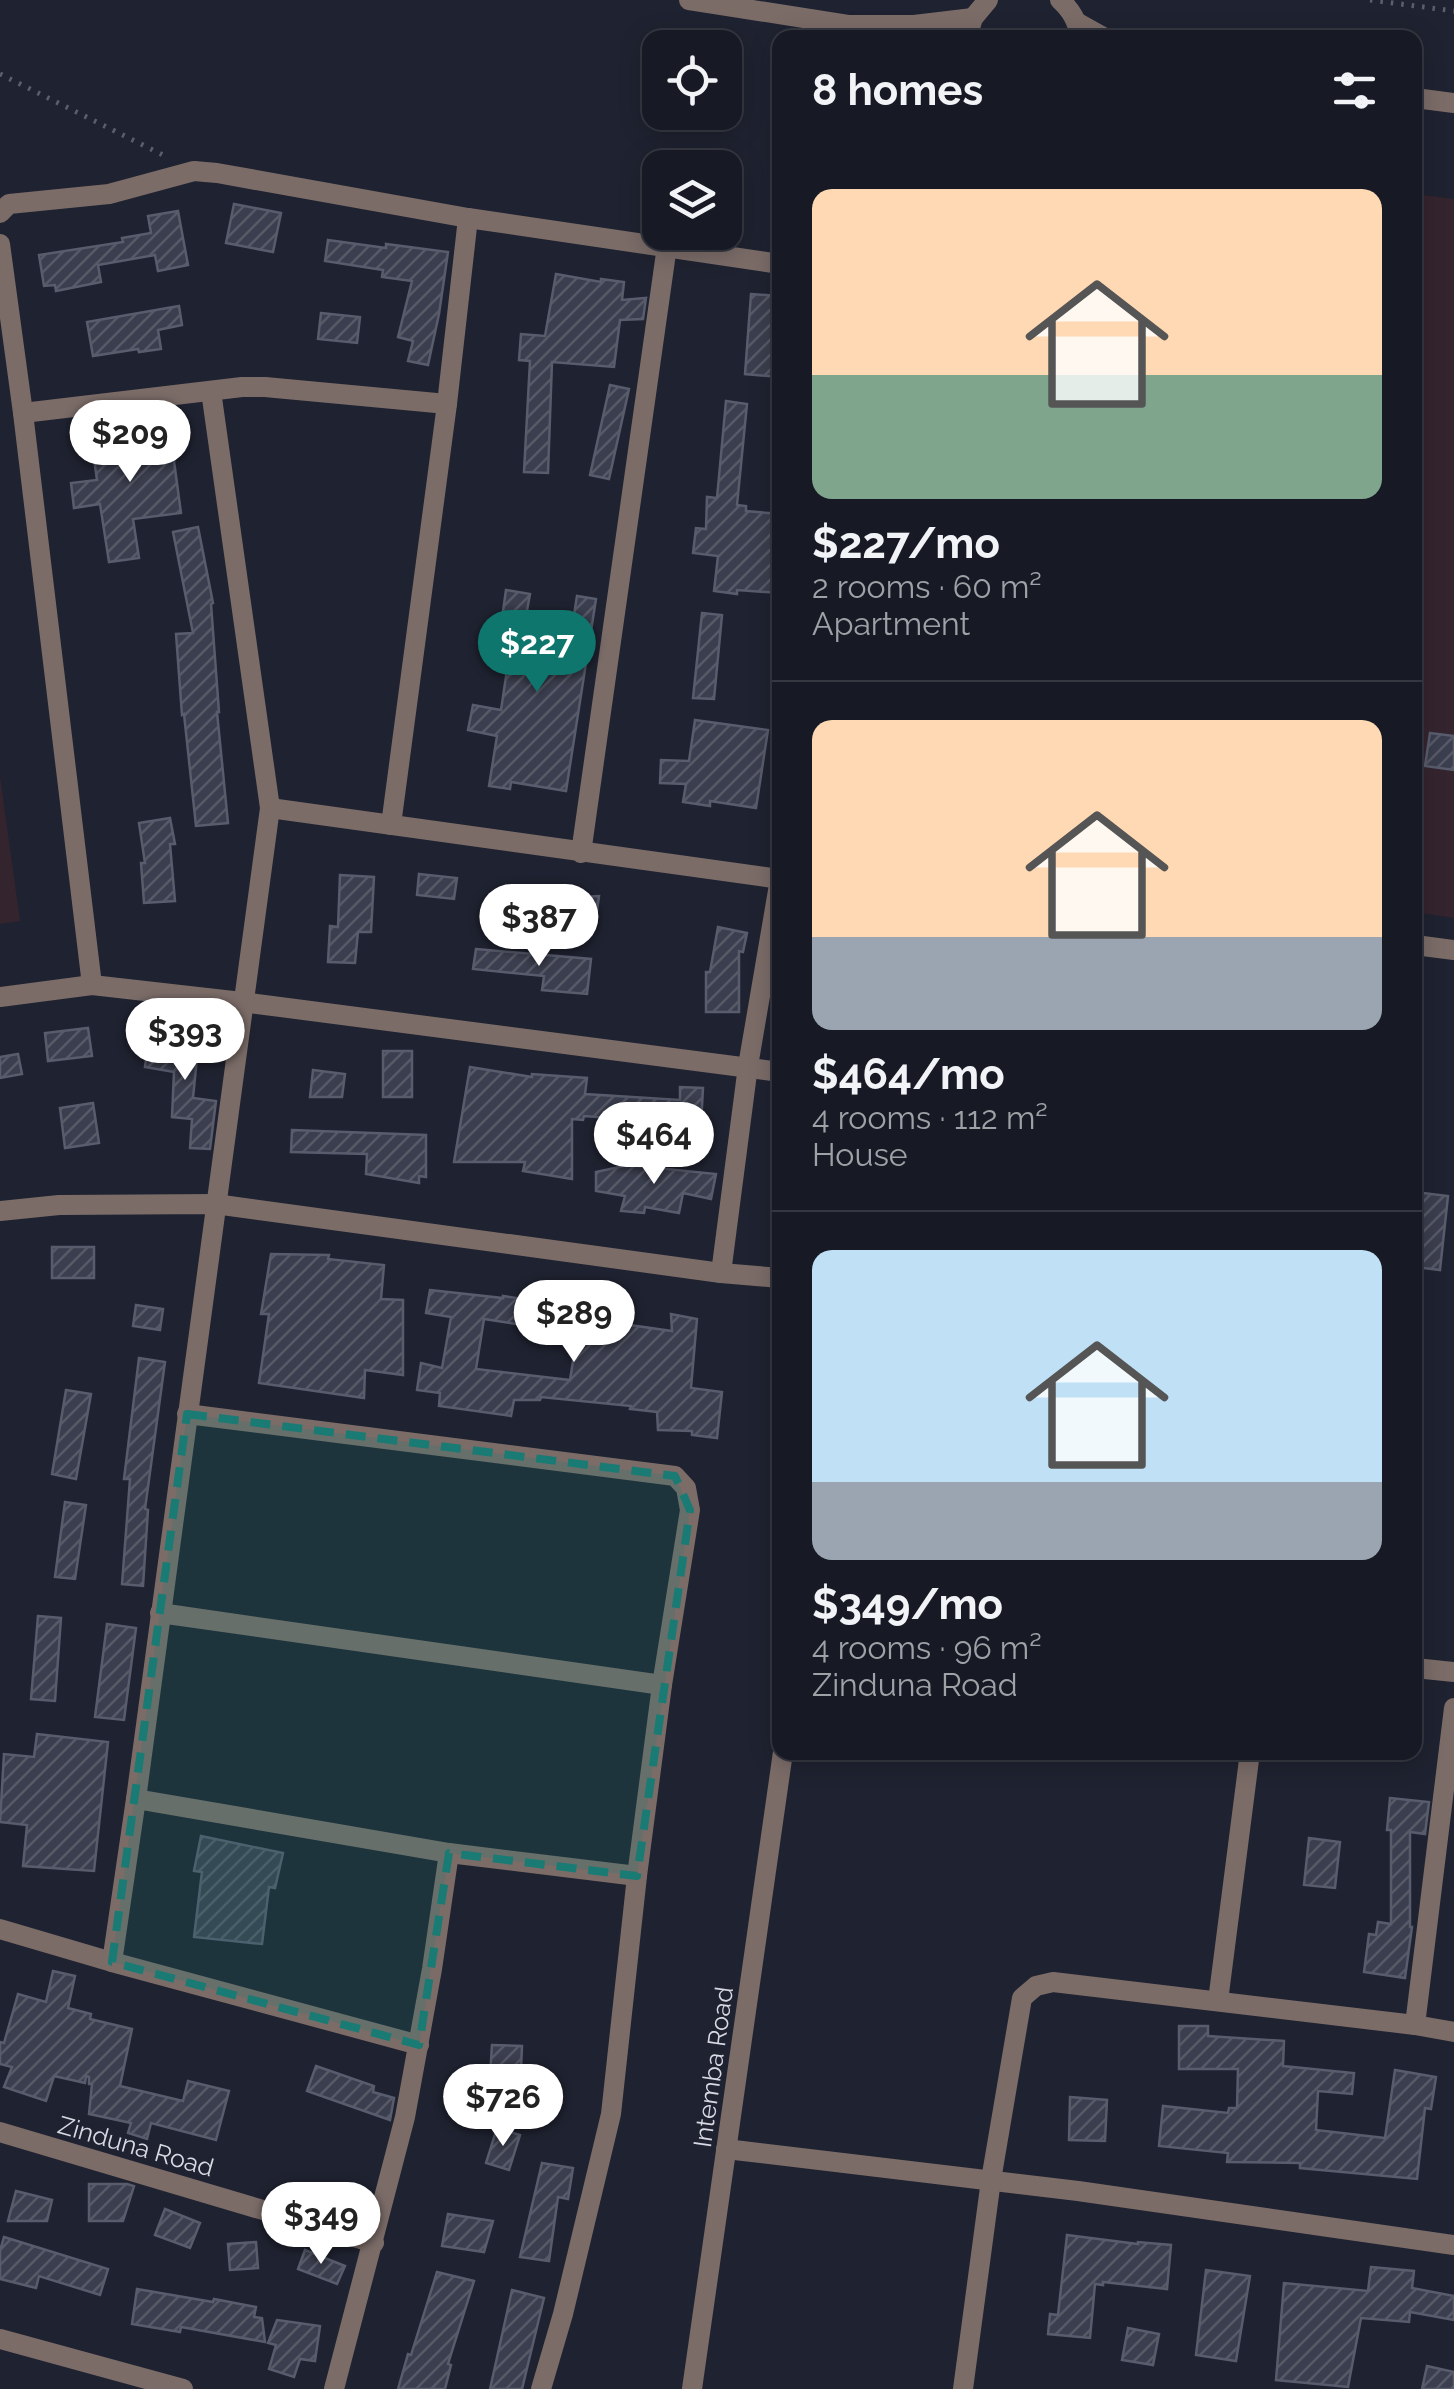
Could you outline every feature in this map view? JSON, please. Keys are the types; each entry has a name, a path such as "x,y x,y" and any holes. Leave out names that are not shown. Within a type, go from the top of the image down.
{"street":[{"path":"688,0 848,25 970,28 988,0"},
{"path":"1060,0 1079,30"},
{"path":"848,25 860,30"},
{"path":"1422,99 1454,103"},
{"path":"0,212 9,204 109,194 194,171 468,218 642,242"},
{"path":"391,826 468,218"},
{"path":"0,244 92,985"},
{"path":"582,853 666,250"},
{"path":"692,250 772,263"},
{"path":"23,413 265,387 447,404"},
{"path":"112,1962 270,808 211,390"},
{"path":"270,808 772,878"},
{"path":"720,1274 748,1066 772,926"},
{"path":"1422,946 1454,950"},
{"path":"0,997 92,985 772,1070"},
{"path":"0,1211 59,1205 215,1204 720,1274 772,1277"},
{"path":"187,1414 675,1476 686,1488 690,1510 637,1876 612,2114 541,2389"},
{"path":"160,1612 662,1685"},
{"path":"1422,1669 1454,1672"},
{"path":"1415,2025 1454,1708"},
{"name":"Intemba Road","path":"692,2389 782,1760"},
{"path":"1218,2001 1249,1760"},
{"path":"136,1799 448,1853 637,1876"},
{"path":"334,2389 405,2117 448,1853"},
{"path":"0,1929 419,2044"},
{"path":"964,2389 991,2180 1022,1998 1036,1986 1053,1982 1454,2032"},
{"name":"Zinduna Road","path":"0,2132 374,2242"},
{"path":"726,2149 991,2180 1454,2245"},
{"path":"0,2338 182,2389"}],"path":[{"path":"1370,0 1454,11"},
{"path":"0,74 194,171"}],"highlighted area":[{"path":"187,1414 675,1476 690,1510 637,1876 449,1853 419,2045 112,1962"}],"shaded area":[{"path":"1422,195 1454,199 1454,918 1422,913"},
{"path":"0,776 20,921 0,924"}],"building":[{"path":"234,204 281,213 273,252 226,243"},
{"path":"178,211 188,265 158,271 155,255 98,265 101,282 56,291 55,285 44,286 39,255 123,242 122,238 151,233 148,216"},
{"path":"328,240 448,252 428,365 408,361 413,341 398,337 412,281 382,277 383,270 325,261"},
{"path":"556,274 624,282 622,300 646,298 643,319 620,320 614,367 552,362 548,473 524,472 530,361 519,360 521,334 545,336"},
{"path":"751,294 772,295 772,376 745,374"},
{"path":"179,306 182,325 158,330 161,349 93,356 87,322"},
{"path":"321,313 360,317 357,343 318,339"},
{"path":"610,385 629,389 609,479 590,475"},
{"path":"726,401 747,404 737,505 746,506 746,511 772,513 772,592 714,591 718,556 693,553 696,528 706,529 707,497 717,498"},
{"path":"169,424 181,513 133,519 139,558 109,562 100,504 74,508 71,483 97,480 91,437"},
{"path":"198,527 213,603 217,712 228,823 196,826 176,634 193,633 173,532"},
{"path":"506,590 530,594 526,616 573,621 577,596 596,599 566,791 511,782 510,789 489,786 497,736 468,730 473,705 501,710 507,670 495,668"},
{"path":"702,613 722,615 714,699 693,698"},
{"path":"695,720 768,730 756,808 710,801 710,806 683,802 686,784 660,783 661,760 689,761"},
{"path":"1430,733 1454,736 1454,770 1425,766"},
{"path":"170,818 175,844 170,844 175,901 144,903 141,863 145,863 139,823"},
{"path":"419,874 457,878 454,899 417,895"},
{"path":"340,875 374,877 371,932 358,932 355,963 328,962 330,926 338,927"},
{"path":"599,896 596,918 564,920 563,898"},
{"path":"718,927 747,933 743,952 739,951 739,1012 706,1012 706,972 710,972"},
{"path":"476,949 591,959 587,994 542,990 544,976 473,969"},
{"path":"176,1026 200,1028 193,1098 216,1101 210,1149 190,1148 192,1119 172,1117 174,1072 145,1067 148,1042 175,1045"},
{"path":"88,1028 92,1056 48,1061 45,1033"},
{"path":"383,1051 412,1051 412,1097 383,1097"},
{"path":"18,1054 22,1074 0,1078 0,1057"},
{"path":"470,1067 532,1077 587,1078 585,1094 680,1100 680,1087 703,1088 701,1125 584,1116 583,1120 572,1119 572,1179 523,1171 525,1162 454,1162"},
{"path":"313,1070 345,1074 342,1097 310,1097"},
{"path":"93,1103 99,1143 65,1148 60,1108"},
{"path":"292,1130 426,1135 426,1177 419,1176 419,1183 366,1174 367,1154 291,1152"},
{"path":"628,1165 716,1174 711,1199 683,1193 679,1213 645,1207 644,1213 621,1211 625,1196 596,1191 596,1172"},
{"path":"1422,1193 1448,1196 1440,1270 1422,1268"},
{"path":"52,1247 94,1247 94,1278 52,1278"},
{"path":"271,1254 329,1255 328,1259 384,1265 381,1299 403,1300 403,1375 365,1370 364,1398 259,1383 269,1314 261,1314"},
{"path":"430,1290 557,1304 554,1330 484,1319 476,1369 570,1380 580,1318 672,1331 671,1314 697,1319 691,1388 722,1392 717,1438 692,1435 692,1431 658,1430 657,1412 630,1409 631,1406 541,1397 514,1400 511,1416 439,1406 440,1393 417,1390 421,1363 442,1368 451,1317 426,1313"},
{"path":"136,1305 163,1309 160,1330 133,1326"},
{"path":"139,1358 165,1362 145,1509 148,1510 143,1586 122,1584 130,1479 124,1479"},
{"path":"66,1390 91,1394 76,1479 52,1474"},
{"path":"65,1502 86,1505 75,1579 55,1577"},
{"path":"38,1616 61,1618 55,1701 31,1699"},
{"path":"107,1624 136,1628 124,1720 95,1717"},
{"path":"37,1734 108,1742 94,1871 23,1866 27,1825 0,1822 4,1754 34,1757"},
{"path":"1390,1798 1429,1802 1425,1834 1410,1832 1412,1927 1405,1978 1364,1972 1369,1934 1376,1935 1378,1922 1391,1924 1391,1830 1387,1830"},
{"path":"201,1836 283,1853 275,1888 269,1887 262,1944 194,1937 202,1872 194,1871"},
{"path":"1309,1838 1340,1842 1335,1888 1304,1885"},
{"path":"53,1971 75,1976 68,2008 91,2014 90,2019 132,2029 120,2086 183,2101 188,2081 229,2091 216,2140 151,2123 147,2139 128,2133 131,2123 89,2114 92,2084 86,2076 85,2083 54,2076 46,2101 4,2087 12,2067 0,2064 0,2042 4,2043 18,1994 46,2002"},
{"path":"1179,2026 1208,2026 1208,2036 1284,2041 1283,2066 1354,2073 1352,2094 1318,2091 1316,2130 1385,2138 1395,2070 1436,2077 1431,2109 1425,2108 1417,2179 1300,2168 1300,2163 1227,2162 1228,2153 1159,2146 1163,2106 1228,2113 1229,2108 1237,2108 1238,2069 1179,2069"},
{"path":"492,2045 522,2046 520,2093 489,2091"},
{"path":"316,2066 374,2086 373,2092 394,2098 390,2120 307,2091"},
{"path":"1070,2097 1107,2100 1105,2141 1069,2140"},
{"path":"497,2128 520,2135 509,2170 486,2163"},
{"path":"542,2163 573,2168 568,2199 558,2197 549,2261 520,2257"},
{"path":"89,2184 134,2186 123,2221 89,2221"},
{"path":"16,2191 52,2200 47,2221 8,2221"},
{"path":"165,2209 200,2223 190,2248 155,2235"},
{"path":"448,2214 493,2221 484,2252 442,2246"},
{"path":"1067,2235 1171,2245 1167,2289 1095,2284 1090,2338 1048,2334 1050,2314 1058,2315"},
{"path":"4,2237 108,2269 100,2295 39,2276 36,2288 0,2279"},
{"path":"256,2242 258,2268 230,2270 228,2244"},
{"path":"305,2250 345,2266 337,2284 298,2269"},
{"path":"1371,2267 1414,2271 1412,2288 1454,2296 1454,2320 1410,2312 1409,2322 1361,2318 1348,2387 1276,2380 1284,2283 1368,2291"},
{"path":"1206,2270 1250,2276 1236,2361 1196,2355"},
{"path":"437,2272 474,2281 448,2364 451,2365 445,2389 398,2389 408,2354 411,2355"},
{"path":"137,2289 256,2307 254,2317 262,2318 265,2342 181,2327 180,2332 132,2324"},
{"path":"512,2290 544,2298 522,2389 490,2389"},
{"path":"277,2320 320,2326 315,2361 300,2359 294,2377 269,2369 276,2345 268,2343"},
{"path":"1128,2328 1159,2334 1153,2365 1122,2360"},
{"path":"1427,2366 1454,2372 1454,2389 1422,2389"}]}
